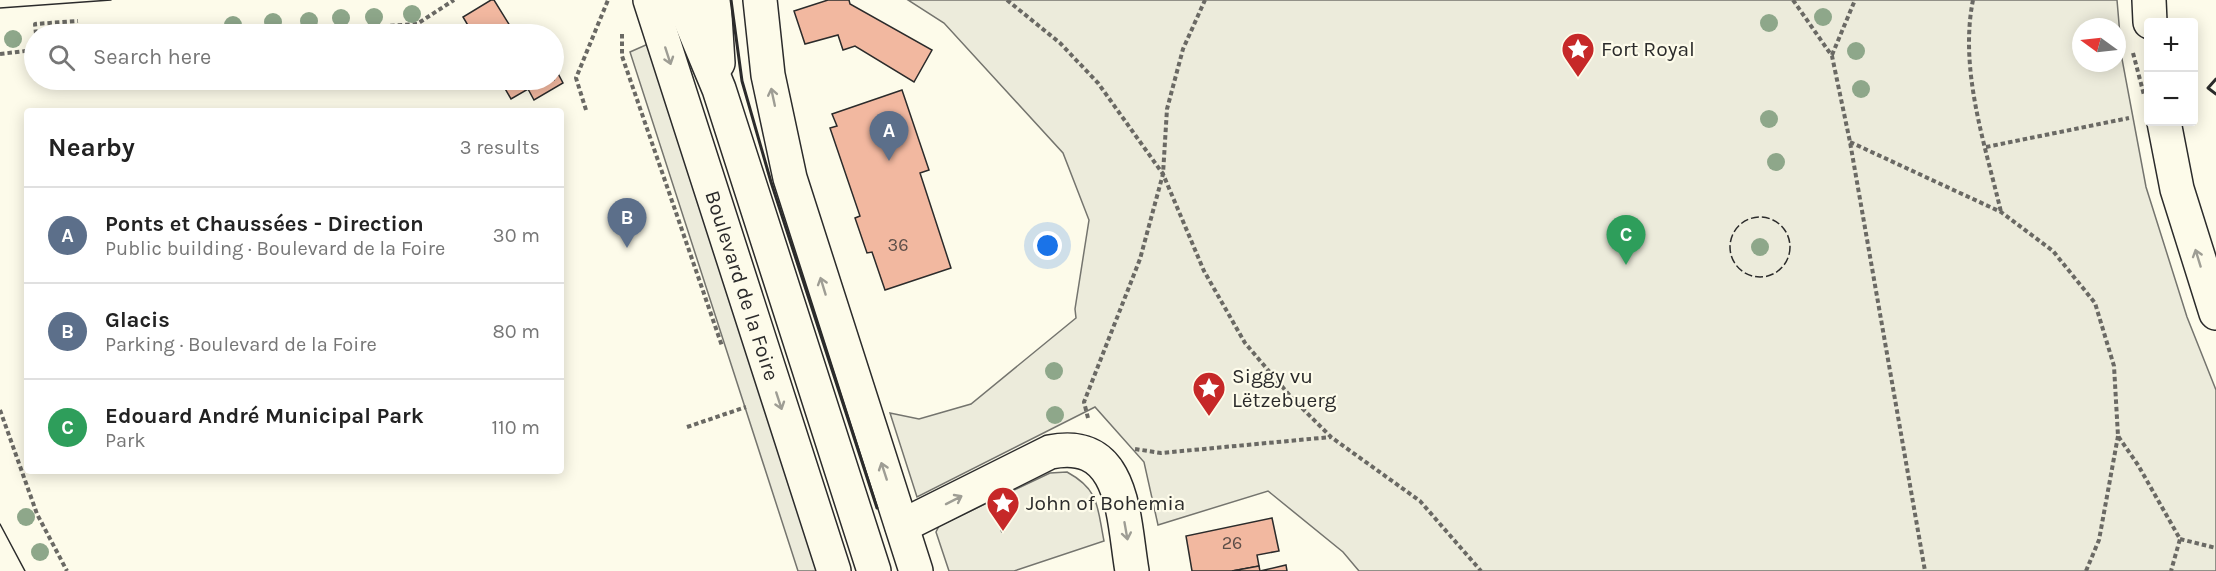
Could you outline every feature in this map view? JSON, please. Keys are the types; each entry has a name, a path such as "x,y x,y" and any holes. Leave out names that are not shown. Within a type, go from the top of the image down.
{"main road":[{"name":"Boulevard de la Foire","path":"650,0 834,571"},
{"path":"682,0 719,89"},
{"path":"714,0 719,89"},
{"path":"760,0 768,75 790,178 916,571"},
{"path":"2141,36 2149,0"},
{"name":"Boulevard de la Foire","path":"719,89 874,571"},
{"path":"2154,126 2177,189 2216,313"},
{"path":"902,526 1050,452 1069,448 1092,448 1106,466 1119,495 1132,571"}],"path":[{"path":"417,24 454,0"},
{"path":"586,110 576,78 608,0"},
{"path":"1006,0 1060,43 1098,83 1163,174 1204,271 1245,343 1291,397 1331,437 1420,501 1481,571"},
{"path":"1205,0 1183,50 1167,110 1163,174 1140,259 1084,402 1092,448 1161,453 1331,437"},
{"path":"1793,0 1832,56 1850,142 1925,571"},
{"path":"1832,56 1855,0"},
{"path":"1973,0 1968,48 1974,96 2001,212"},
{"path":"35,24 78,21"},
{"path":"622,22 622,56 724,353"},
{"path":"2141,36 2145,72"},
{"path":"0,54 24,51"},
{"path":"1986,147 2144,114"},
{"path":"1850,142 2001,212 2053,251 2095,303 2114,366 2118,436 2099,540 2086,571"},
{"path":"739,397 743,408"},
{"path":"687,427 753,405"},
{"path":"0,410 37,514 67,571"},
{"path":"2118,436 2138,465 2180,539 2171,571"},
{"path":"2180,539 2216,548"}],"shaded area":[{"path":"908,0 2117,0 2119,18 2072,18 2072,72 2124,72 2146,187 2187,317 2216,390 2216,571 1359,571 1343,552 1268,491 1158,525 1144,462 1095,407 917,497 890,413 919,419 971,404 1076,318 1075,309 1089,220 1063,153 944,23"},
{"path":"648,44 817,571 798,571 630,52"},
{"path":"1067,472 1086,486 1095,500 1104,541 1014,571 949,571 936,532 939,526 1050,473"}],"building":[{"path":"494,0 509,24 467,24 463,17"},
{"path":"828,0 849,0 850,4 932,50 914,82 855,46 843,50 838,35 805,44 794,11"},
{"path":"506,90 526,90 511,99"},
{"path":"529,90 551,90 534,100"},
{"path":"902,90 929,170 920,173 951,268 885,290 872,252 867,253 855,218 860,216 830,128 837,126 832,114"},
{"path":"1272,518 1279,551 1257,555 1259,566 1232,571 1192,571 1186,536"},
{"path":"1286,565 1287,571 1260,571"},
{"path":"1259,566 1260,571 1232,571"}],"tram line":[{"path":"0,8 111,0"},
{"path":"0,524 25,571"}],"fence":[{"path":"1760,217 1777,222 1785,230 1790,247 1785,264 1777,272 1760,277 1743,272 1735,264 1730,247 1735,230 1743,222 1760,217"}],"wall":[{"path":"731,0 742,81 771,182 877,508"},
{"path":"2216,79 2208,88 2216,94"}],"place":[{"name":"Fort Royal","path":"1578,78"},
{"name":"Ponts et Chaussées - Direction","path":"889,161"},
{"name":"Glacis","path":"627,248"},
{"name":"Edouard André Municipal Park","path":"1626,265"},
{"name":"Siggy vu Lëtzebuerg","path":"1209,417"},
{"name":"John of Bohemia","path":"1003,532"}]}
